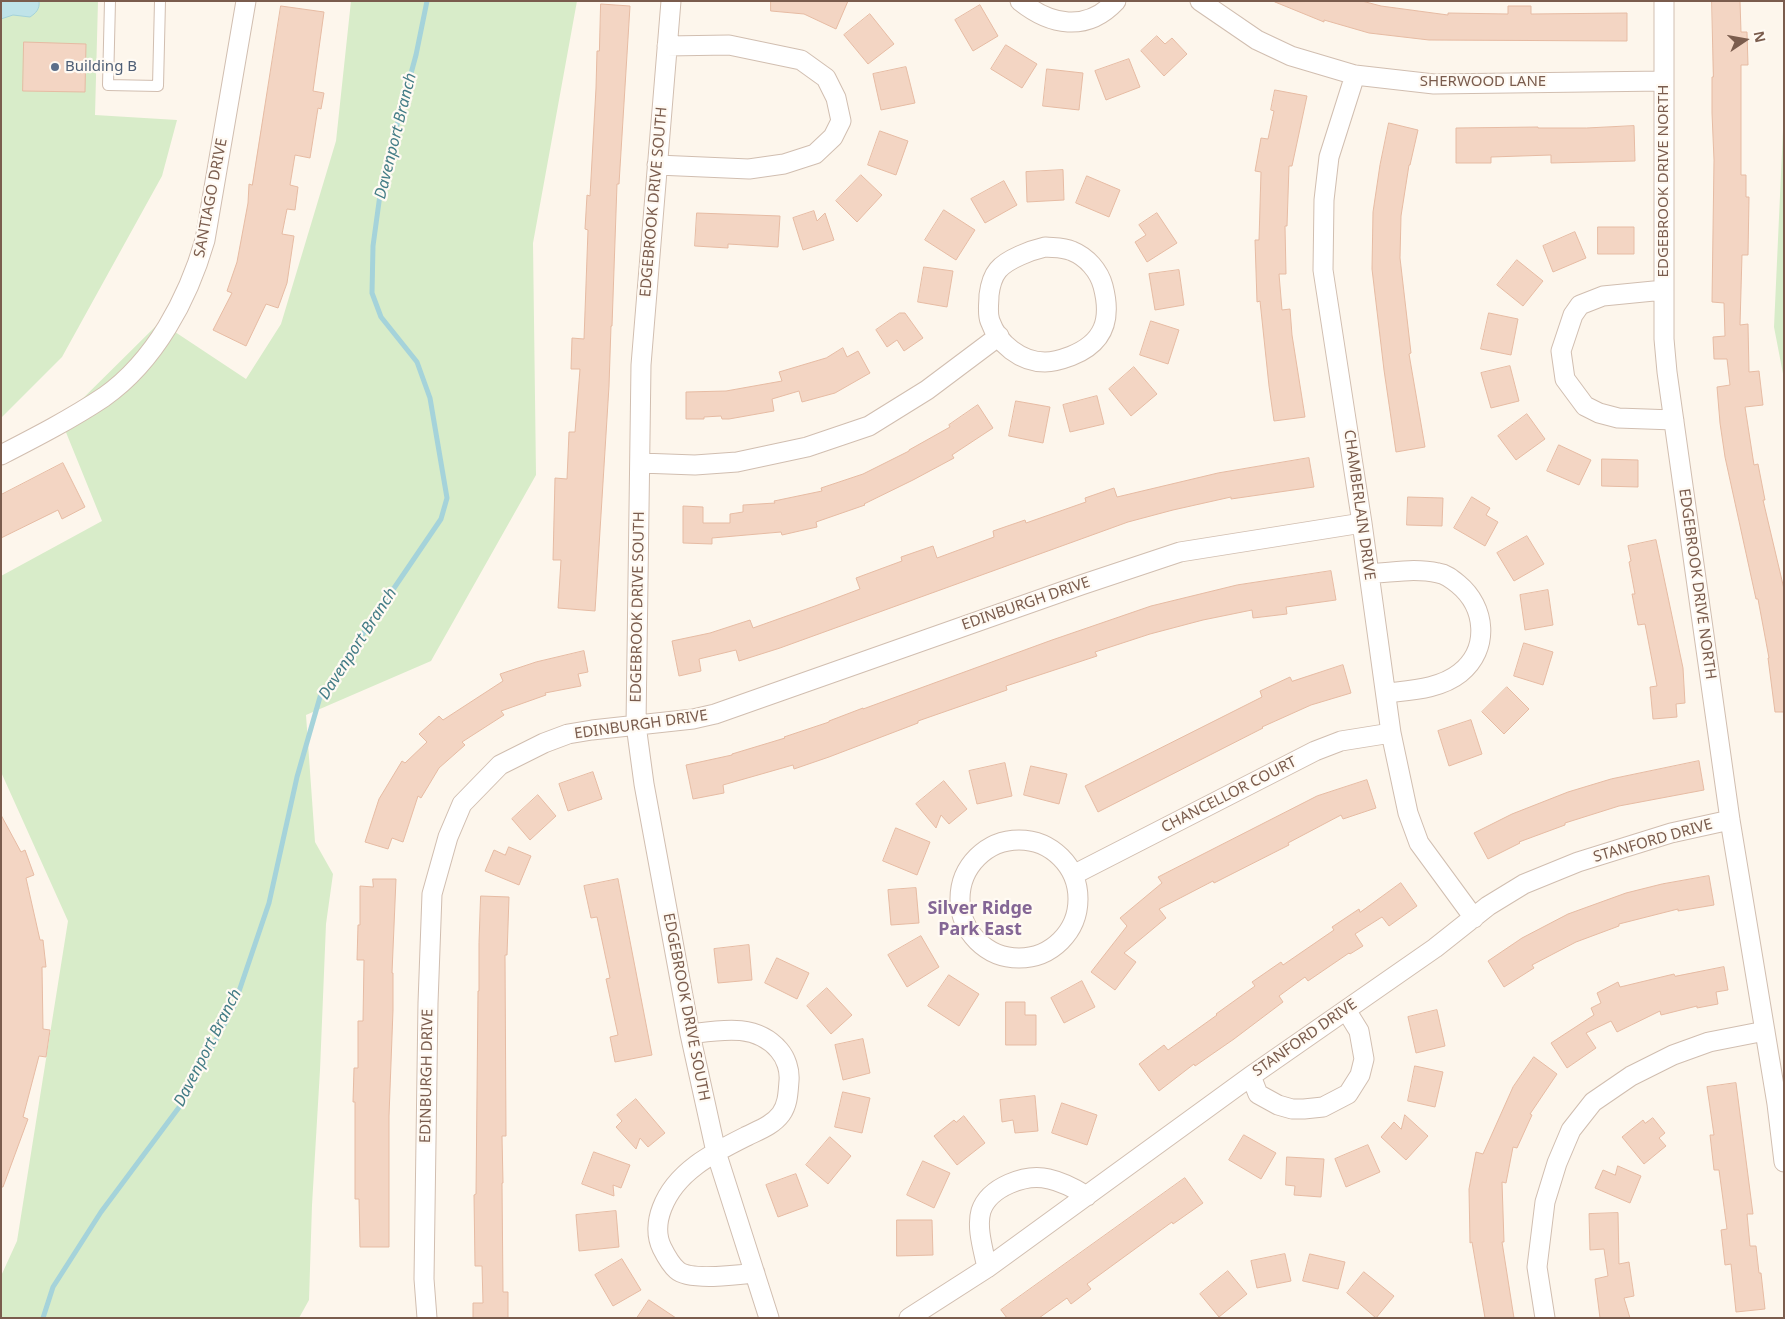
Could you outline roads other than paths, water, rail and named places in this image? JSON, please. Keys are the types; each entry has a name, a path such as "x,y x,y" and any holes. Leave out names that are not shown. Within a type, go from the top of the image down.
{"street":[{"name":"SANTIAGO DRIVE","path":"1,455 76,415 105,396 159,339 187,294 205,240 246,1"},
{"name":"EDGEBROOK DRIVE SOUTH","path":"671,1 641,365 636,725 644,784 690,1034 716,1152 768,1318"},
{"path":"1020,1 1034,13 1062,23 1072,23 1094,17 1116,1"},
{"name":"SHERWOOD LANE","path":"1200,1 1257,40 1291,56 1355,75 1434,84 1664,81"},
{"name":"EDGEBROOK DRIVE NORTH","path":"1664,1 1664,339 1730,820 1777,1104 1784,1162"},
{"path":"658,164 749,169 784,164 815,154 834,137 841,121 836,98 826,78 801,60 729,45 667,46"},
{"name":"CHAMBERLAIN DRIVE","path":"1355,75 1329,156 1324,200 1323,270 1387,693 1391,733 1408,813 1419,843 1474,918"},
{"path":"1046,247 1062,248 1073,251 1094,266 1100,275 1107,303 1107,318 1095,342 1084,351 1062,359 1044,362 1021,358 1005,345 998,336 990,322 988,309 990,289 997,272 1002,266 1032,250 1046,247"},
{"path":"1664,290 1603,296 1580,305 1573,316 1561,351 1564,378 1586,406 1599,414 1618,418 1674,420"},
{"path":"640,463 695,465 737,462 807,447 869,426 927,390 998,336"},
{"name":"EDINBURGH DRIVE","path":"427,1318 424,1279 428,1013 432,894 448,837 462,804 500,765 544,743 568,734 693,719 715,714 1180,552 1362,523"},
{"path":"1369,574 1426,571 1449,577 1468,593 1474,602 1481,626 1480,638 1473,658 1460,673 1436,685 1387,693"},
{"name":"CHANCELLOR COURT","path":"1073,875 1315,751 1341,742 1391,733"},
{"name":"STANFORD DRIVE","path":"909,1318 987,1268 1251,1076 1435,948 1488,906 1524,884 1578,862 1671,833 1730,820"},
{"path":"1013,840 1032,841 1049,848 1063,860 1073,875 1078,895 1076,916 1067,934 1052,948 1034,957 1013,959 994,953 977,941 965,924 960,904 961,886 968,869 980,855 995,845 1013,840"},
{"path":"1251,1076 1258,1094 1278,1105 1292,1109 1304,1110 1322,1107 1348,1094 1360,1075 1364,1059 1359,1031 1346,1010"},
{"path":"690,1034 721,1030 741,1030 758,1034 773,1042 788,1065 787,1103 782,1113 773,1123 716,1152 682,1176 666,1198 658,1218 658,1240 678,1272 700,1277 755,1274"},
{"path":"1545,1318 1537,1267 1544,1202 1557,1163 1571,1130 1593,1102 1631,1076 1674,1055 1709,1042 1765,1031"},
{"path":"987,1268 980,1228 981,1212 986,1202 998,1190 1013,1183 1032,1178 1047,1178 1068,1184 1087,1196"}],"lane":[{"path":"110,1 108,85 158,86 160,1"}],"water":[{"path":"1,1 39,1 39,6 30,17 13,15 1,19"}],"waterway":[{"name":"Davenport Branch","path":"43,1318 53,1287 101,1212 183,1102 234,1006 269,903 297,777 320,697 441,519 447,498 430,398 417,362 381,317 372,293 373,246 382,180 416,55 427,1"}],"place":[{"name":"Building B","path":"55,67"}],"district":[{"name":"Silver Ridge Park East","path":"980,920"}]}
